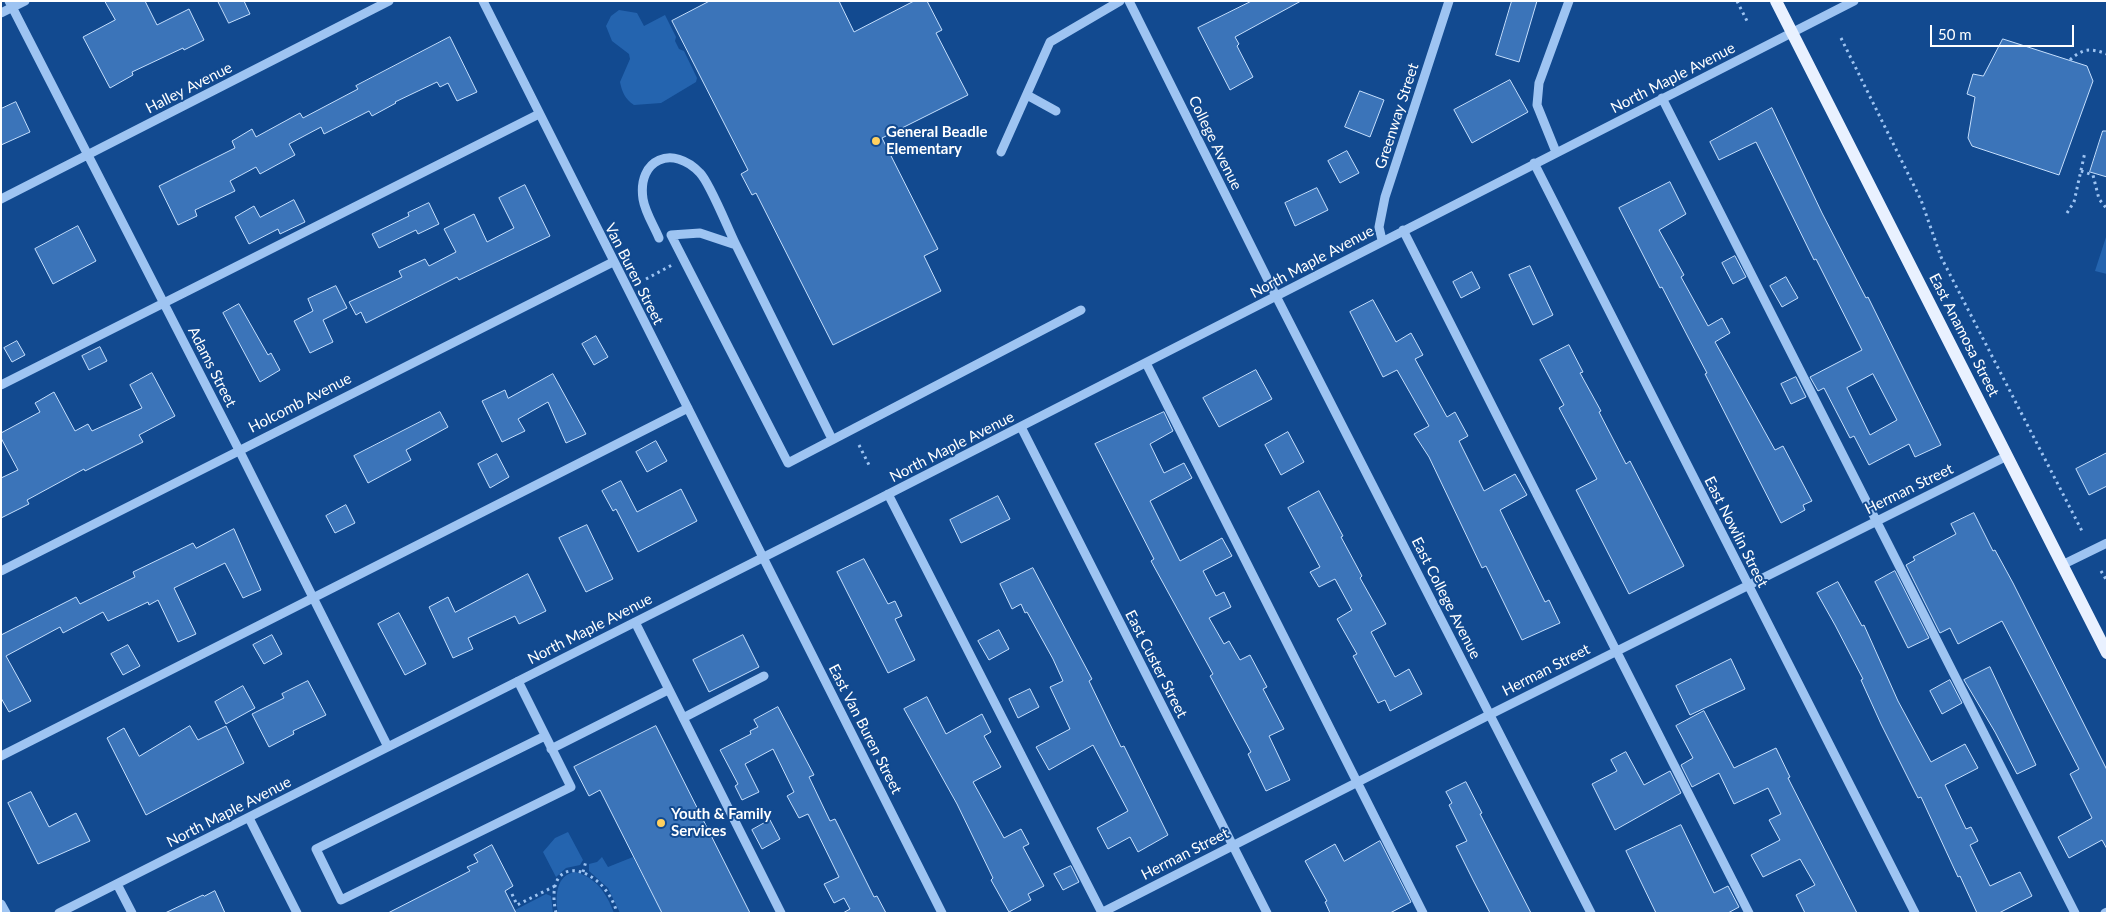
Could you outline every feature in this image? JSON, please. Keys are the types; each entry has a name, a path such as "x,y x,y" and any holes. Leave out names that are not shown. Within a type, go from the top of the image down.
{"main road":[{"name":"East Anamosa Street","path":"1776,1 2107,653"}],"street":[{"path":"1,14 10,5 26,1"},
{"name":"Halley Avenue","path":"1,199 389,1"},
{"name":"Van Buren Street","path":"482,1 763,558"},
{"path":"1001,152 1050,42 1120,1"},
{"name":"College Avenue","path":"1129,1 1276,296"},
{"name":"Greenway Street","path":"1382,240 1380,212 1449,1"},
{"path":"1556,152 1537,105 1539,83 1569,1"},
{"name":"North Maple Avenue","path":"59,913 1021,427 1382,240 1854,1"},
{"name":"Adams Street","path":"10,5 239,450 388,746"},
{"path":"1027,95 1056,111"},
{"path":"1662,98 2074,913"},
{"path":"1,385 539,114"},
{"path":"660,238 643,201 645,173 662,158 675,156 687,162 701,174 832,440"},
{"name":"East Nowlin Street","path":"1534,164 1915,913"},
{"path":"1403,230 1749,913"},
{"path":"736,245 700,233 671,235 788,462 1081,310"},
{"name":"Holcomb Avenue","path":"1,571 613,262"},
{"name":"East College Avenue","path":"1276,296 1591,913"},
{"path":"1146,363 1423,913"},
{"path":"1,756 688,408"},
{"name":"East Custer Street","path":"1021,427 1267,913"},
{"name":"Herman Street","path":"1101,913 1490,714 2007,456"},
{"path":"888,494 1101,913"},
{"path":"2062,565 2107,543"},
{"name":"East Van Buren Street","path":"763,558 942,913"},
{"path":"635,622 780,913"},
{"path":"682,718 764,676"},
{"path":"518,681 545,736 551,749 570,787 341,900 316,849 545,736"},
{"path":"551,749 668,690"},
{"path":"249,818 297,913"},
{"path":"117,884 132,913"},
{"path":"1,904 6,913"}],"path":[{"path":"1737,1 1747,21"},
{"path":"1841,38 1921,200 1941,257 2083,533"},
{"path":"2070,60 2079,52 2088,48 2107,54"},
{"path":"2068,213 2074,202 2085,152"},
{"path":"2080,170 2093,175 2098,199 2107,208"},
{"path":"646,279 673,265"},
{"path":"858,445 870,467"},
{"path":"2101,571 2107,581"},
{"path":"583,872 586,861"},
{"path":"556,913 555,886 561,875 566,871 583,872 602,885 617,913"},
{"path":"512,894 517,906 555,886"}],"shaded area":[{"path":"619,10 637,13 644,26 665,15 676,37 675,41 679,49 684,51 697,78 696,82 661,103 634,105 628,100 620,82 630,59 629,54 612,41 606,26 611,16"},
{"path":"2107,234 2107,274 2095,271"},
{"path":"568,832 583,860 580,865 566,868 556,877 543,852 555,838"},
{"path":"602,857 608,867 633,857 662,913 620,913 608,888 589,871 589,864 597,862"},
{"path":"575,872 589,878 600,887 614,913 558,913 557,893 560,882 564,877"},
{"path":"546,894 551,896 553,913 516,913 515,910"}],"building":[{"path":"105,1 145,1 157,25 189,9 204,40 132,72 133,75 110,88 83,37 115,20"},
{"path":"218,1 244,1 250,14 229,23"},
{"name":"General Beadle Elementary","path":"710,1 839,1 854,32 914,1 927,1 942,30 936,33 968,95 882,138 938,249 924,256 941,291 833,345 756,193 752,195 741,174 748,170 672,21"},
{"path":"1252,1 1301,1 1235,37 1239,44 1237,46 1253,77 1230,90 1198,28"},
{"path":"1512,1 1537,1 1519,62 1496,55"},
{"path":"450,37 477,92 457,101 448,83 440,87 437,82 395,102 372,116 369,111 324,134 321,127 289,144 295,155 260,174 256,167 230,181 235,191 195,210 197,216 178,225 159,186 235,148 232,141 252,129 256,137 300,113 303,118 358,89 356,86"},
{"path":"2003,39 2087,66 2093,81 2059,175 1972,146 1968,138 1975,97 1967,94 1973,74 1983,76"},
{"path":"1510,80 1528,112 1472,143 1454,110"},
{"path":"1360,91 1384,100 1370,137 1345,127"},
{"path":"16,102 30,132 1,145 1,109"},
{"path":"1772,108 1822,213 1866,298 1868,297 1941,445 1915,457 1909,444 1869,465 1854,436 1850,438 1824,388 1818,391 1810,377 1862,350 1816,259 1814,260 1756,142 1719,160 1710,142","holes":["1873,374 1897,420 1870,435 1847,388"]},
{"path":"2103,131 2107,131 2107,177 2090,172"},
{"path":"1347,151 1359,173 1340,183 1328,161"},
{"path":"1670,182 1686,214 1659,230 1684,275 1681,277 1708,326 1722,318 1730,333 1715,342 1775,450 1783,446 1812,501 1803,505 1805,510 1781,523 1705,374 1707,373 1619,208"},
{"path":"525,185 550,236 459,280 457,277 366,323 361,312 356,315 349,302 402,277 399,271 425,259 429,266 456,252 444,229 474,214 487,242 514,228 499,198"},
{"path":"1317,188 1328,210 1295,226 1285,203"},
{"path":"294,200 305,222 280,234 278,229 249,244 235,217 254,206 260,217"},
{"path":"429,203 439,224 418,234 416,230 379,248 372,234 409,216 408,213"},
{"path":"78,226 96,261 53,284 35,249"},
{"path":"1735,256 1746,277 1733,284 1722,263"},
{"path":"1530,266 1553,315 1533,325 1509,275"},
{"path":"1472,272 1480,288 1461,298 1453,282"},
{"path":"1786,277 1798,298 1782,307 1770,286"},
{"path":"336,286 347,308 323,320 333,342 310,353 294,321 313,311 308,299"},
{"path":"1373,300 1396,342 1411,333 1423,355 1415,359 1447,417 1455,412 1468,436 1459,441 1484,491 1515,474 1527,495 1500,510 1545,602 1549,600 1560,623 1522,640 1486,566 1482,568 1429,457 1414,434 1429,426 1397,370 1383,377 1350,312"},
{"path":"239,304 268,355 271,353 280,370 260,382 223,313"},
{"path":"596,336 608,357 594,365 582,344"},
{"path":"17,341 25,355 12,362 4,348"},
{"path":"1569,345 1583,372 1580,373 1601,411 1599,412 1626,464 1630,461 1684,566 1629,594 1576,490 1597,479 1559,408 1564,405 1540,360"},
{"path":"100,347 107,361 89,370 82,356"},
{"path":"1256,370 1272,399 1219,427 1203,398"},
{"path":"152,373 175,416 139,435 143,442 85,471 84,469 27,500 29,504 1,518 1,478 18,470 1,438 1,433 40,412 35,403 54,392 75,431 88,424 92,431 142,408 130,385"},
{"path":"553,374 586,434 566,443 548,402 518,419 525,431 502,442 482,401 505,390 508,398"},
{"path":"1796,377 1806,397 1791,404 1781,384"},
{"path":"440,412 448,427 406,450 411,460 368,483 354,456"},
{"path":"1164,412 1173,431 1150,444 1164,473 1184,463 1192,478 1150,501 1180,561 1222,538 1232,556 1203,571 1216,596 1224,592 1231,607 1209,618 1224,644 1229,641 1240,660 1250,655 1267,687 1263,689 1284,729 1269,736 1290,780 1266,791 1248,754 1251,752 1210,676 1213,674 1151,561 1154,559 1095,444"},
{"path":"1288,432 1304,462 1281,475 1265,445"},
{"path":"656,441 667,461 647,472 636,452"},
{"path":"2107,453 2107,486 2089,495 2076,469"},
{"path":"497,454 509,477 490,488 478,464"},
{"path":"621,481 637,512 681,489 697,521 638,552 616,509 613,511 602,491"},
{"path":"1319,491 1362,576 1360,578 1386,624 1371,632 1395,677 1409,669 1422,694 1390,711 1385,700 1378,703 1353,656 1357,654 1337,619 1352,610 1335,579 1319,587 1310,572 1320,567 1288,508"},
{"path":"998,496 1010,519 961,543 950,520"},
{"path":"346,505 355,523 335,533 326,516"},
{"path":"1974,513 1993,551 1995,550 2013,583 2107,770 2107,849 2102,840 2069,858 2058,837 2092,818 2070,774 2079,769 2002,621 1958,644 1950,628 1940,633 1906,565 1915,560 1913,557 1956,534 1951,524"},
{"path":"587,525 613,579 586,592 559,538"},
{"path":"234,529 261,590 243,598 225,563 174,588 196,634 178,642 158,600 149,605 148,602 108,621 103,612 63,633 60,627 6,656 31,701 9,712 1,698 1,635 76,597 80,604 135,577 133,572 193,543 196,548"},
{"path":"864,559 888,604 895,601 902,616 895,619 915,660 888,673 837,572"},
{"path":"1033,568 1092,679 1089,681 1121,747 1124,746 1168,835 1138,852 1130,837 1108,849 1097,828 1128,811 1093,745 1049,770 1036,747 1070,729 1050,687 1063,681 1053,659 1027,612 1025,613 1021,604 1012,609 1000,584"},
{"path":"1895,571 1929,638 1908,648 1875,582"},
{"path":"528,574 546,611 519,624 515,616 468,638 473,649 453,658 429,607 448,597 455,612"},
{"path":"1838,582 1862,626 1864,625 1898,701 1931,762 1965,744 1978,768 1945,785 1966,829 1971,827 1978,841 1970,845 1990,886 2020,872 2032,896 1999,913 1977,913 1921,797 1918,798 1881,724 1861,680 1863,679 1817,593"},
{"path":"399,613 426,664 405,675 378,624"},
{"path":"999,630 1009,649 989,660 978,641"},
{"path":"272,635 282,654 264,664 253,645"},
{"path":"743,635 759,667 709,692 693,660"},
{"path":"128,645 140,666 123,675 111,654"},
{"path":"1731,659 1745,689 1690,715 1676,686"},
{"path":"1990,667 2036,765 2017,774 1964,680"},
{"path":"1950,680 1962,703 1942,714 1930,691"},
{"path":"308,681 326,715 293,731 294,734 269,747 252,714 284,698 282,694"},
{"path":"243,686 255,708 226,724 215,702"},
{"path":"1030,689 1039,707 1018,718 1009,699"},
{"path":"927,697 946,734 982,714 991,732 984,736 1001,767 973,782 1004,838 1021,829 1029,844 1023,847 1044,886 1028,894 1031,900 1009,912 991,880 993,878 957,804 904,709"},
{"path":"778,707 814,775 809,777 830,821 835,819 874,897 877,896 886,913 843,913 850,909 844,898 834,903 824,884 839,877 808,814 799,818 787,796 794,792 773,749 745,764 759,792 742,800 735,786 738,784 720,750 751,734 750,731 758,727 754,720"},
{"path":"1704,711 1734,768 1776,748 1790,777 1788,778 1857,913 1805,913 1796,895 1815,885 1800,859 1763,877 1751,855 1780,840 1769,820 1781,814 1768,788 1734,804 1719,773 1692,787 1681,765 1693,758 1676,726"},
{"path":"190,726 198,740 226,726 244,763 146,815 107,738 124,728 139,756"},
{"name":"Youth & Family Services","path":"656,726 750,913 662,913 600,790 589,796 574,767"},
{"path":"1626,752 1644,785 1670,771 1681,793 1615,830 1592,784 1617,771 1611,760"},
{"path":"1466,782 1482,813 1480,814 1531,913 1490,913 1456,846 1467,841 1449,805 1452,803 1446,792"},
{"path":"31,792 49,827 76,813 90,841 38,864 8,803"},
{"path":"770,820 780,839 762,849 752,830"},
{"path":"1681,825 1714,893 1728,886 1739,907 1728,913 1656,913 1626,851"},
{"path":"1380,841 1411,902 1390,913 1330,913 1325,902 1327,901 1305,861 1335,844 1344,861"},
{"path":"492,845 513,886 505,891 516,913 388,913 470,871 467,867 478,862 474,855"},
{"path":"1071,866 1079,882 1063,890 1054,874"},
{"path":"215,891 225,913 165,913 203,895"}],"place":[{"name":"General Beadle Elementary","path":"876,141"},
{"name":"Youth & Family Services","path":"661,823"}]}
